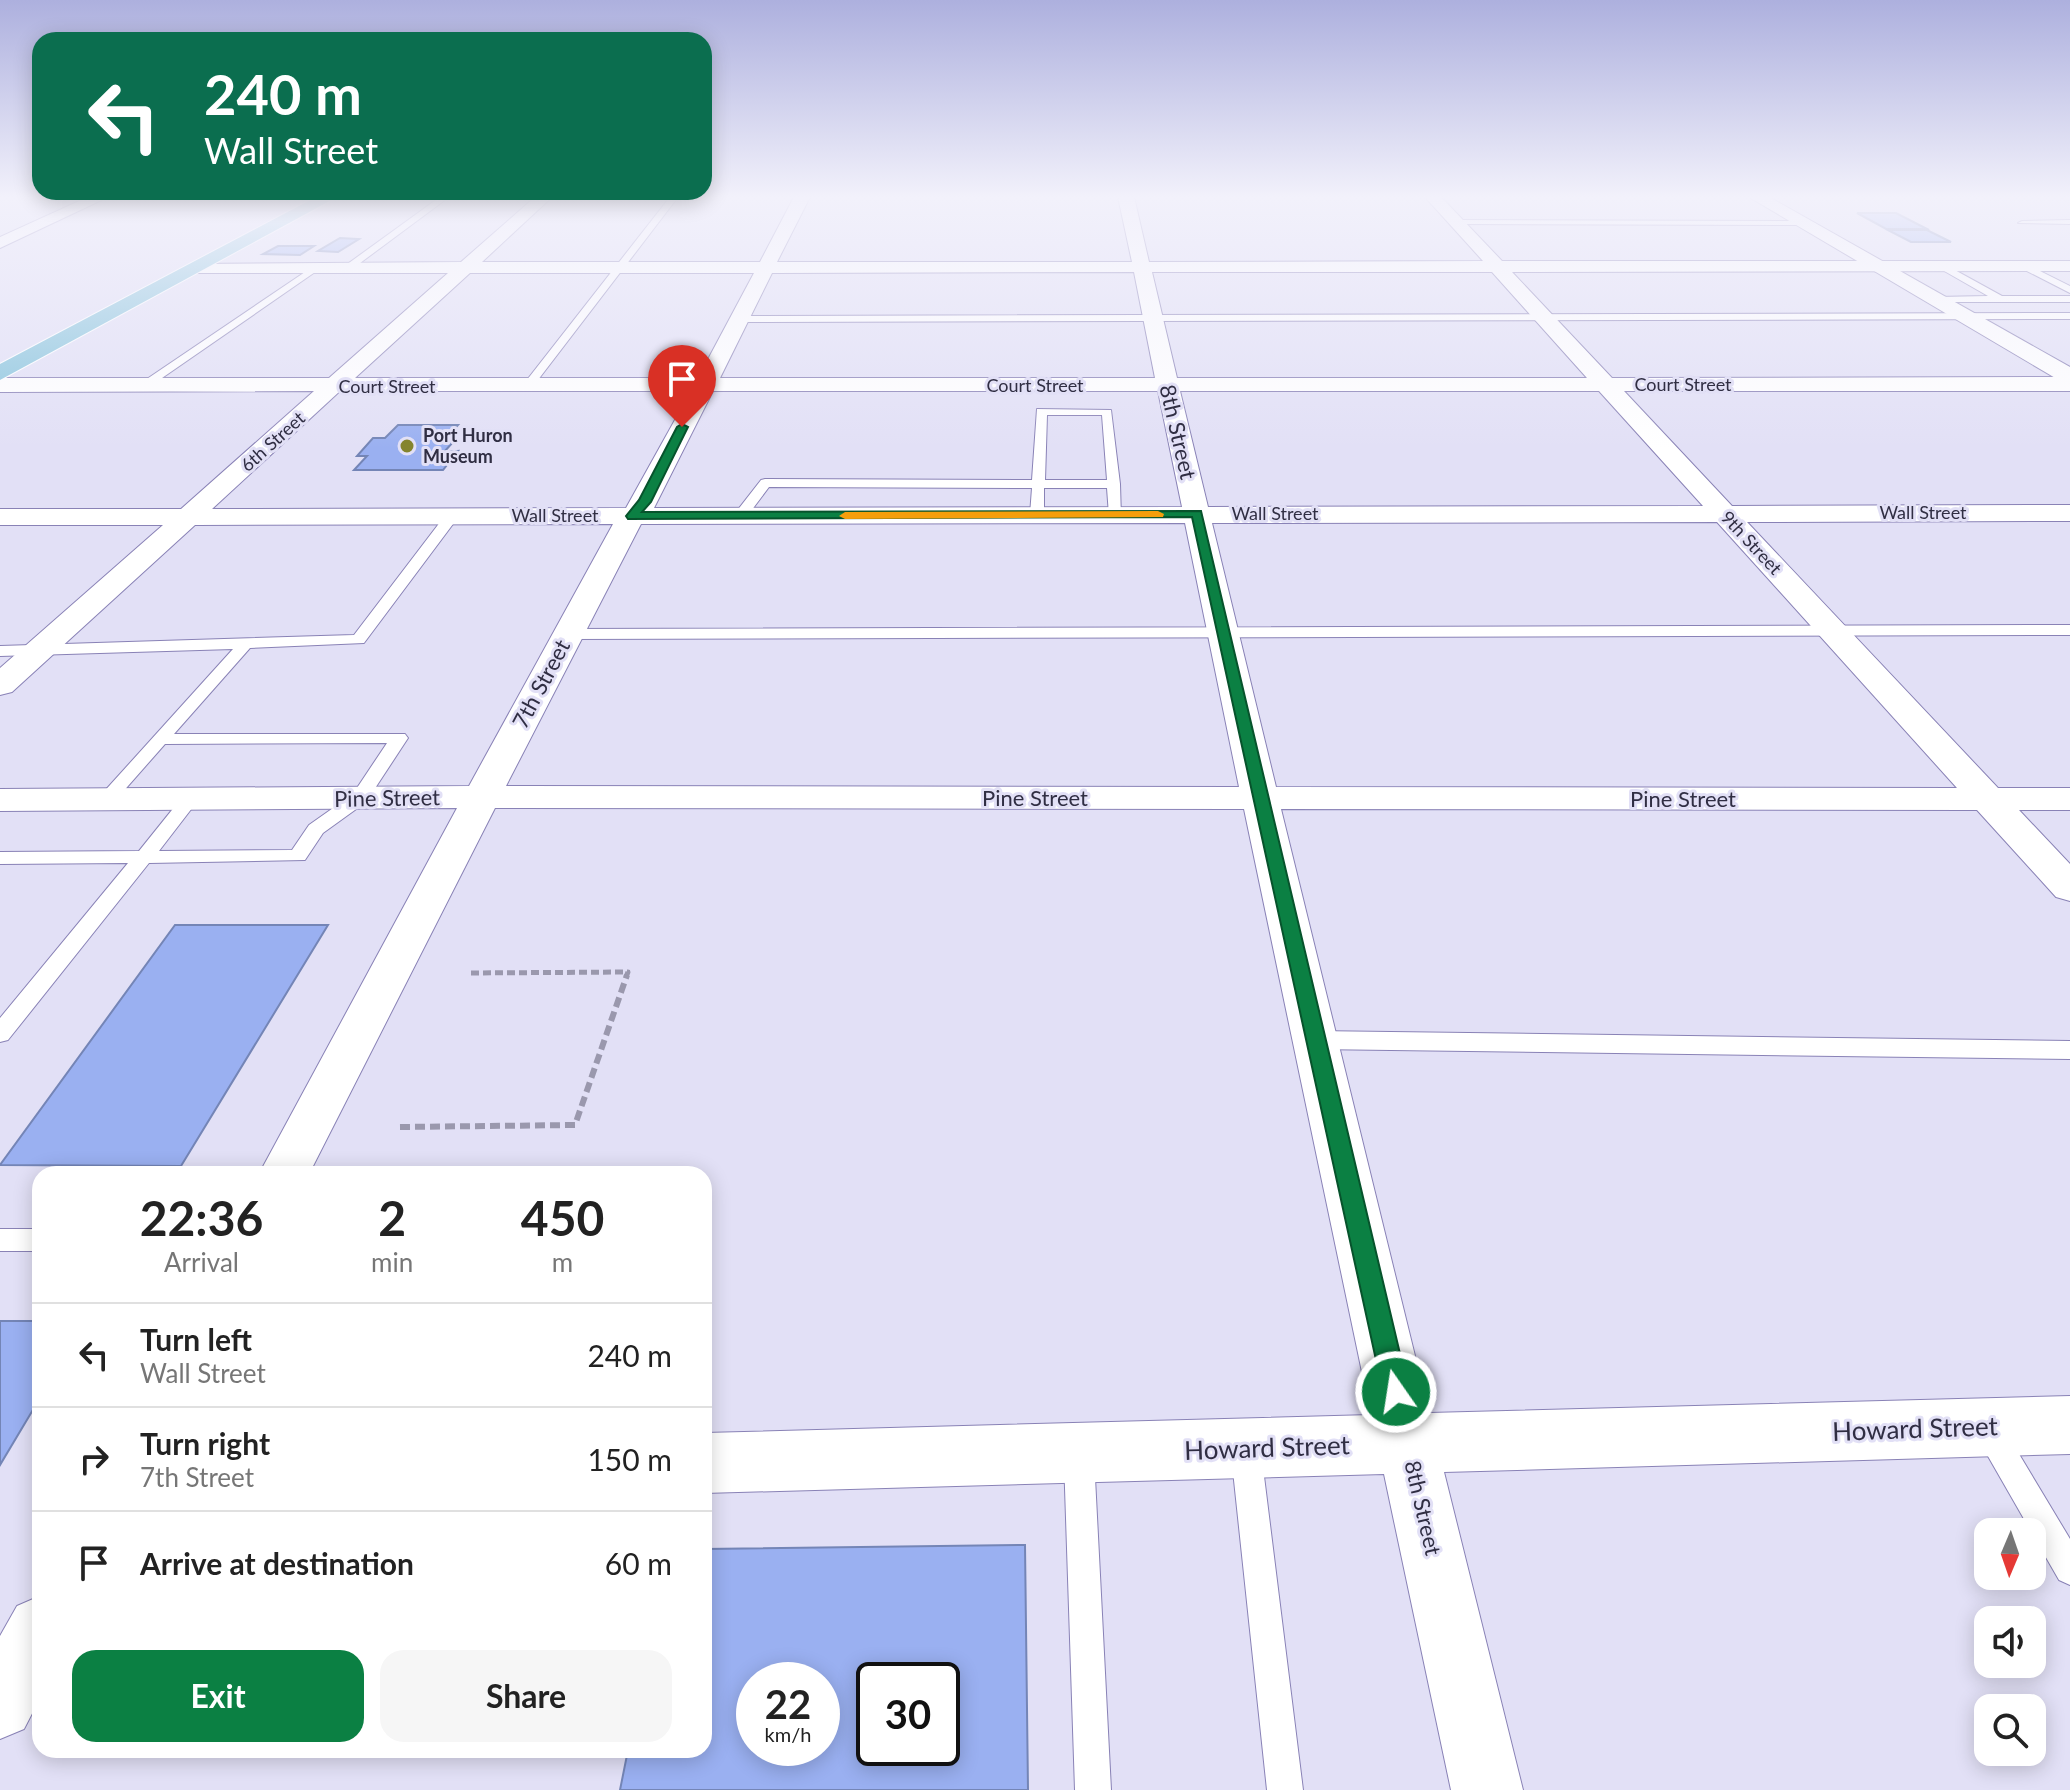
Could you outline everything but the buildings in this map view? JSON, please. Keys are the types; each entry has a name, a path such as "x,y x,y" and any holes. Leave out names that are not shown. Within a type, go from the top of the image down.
{"main road":[{"path":"0,373 173,281"}],"street":[{"name":"6th Street","path":"0,685 452,281"},
{"name":"7th Street","path":"288,1166 568,634 632,516 645,502 759,281"},
{"name":"8th Street","path":"1145,281 1314,1040 1487,1790"},
{"name":"9th Street","path":"1509,281 2070,888"},
{"path":"1902,281 2070,377"},
{"name":"Court Street","path":"0,385 2070,384"},
{"name":"Wall Street","path":"0,517 2070,513"},
{"name":"Pine Street","path":"0,800 482,797 2070,799"},
{"name":"Howard Street","path":"712,1463 2070,1425"},
{"path":"0,1705 32,1644"}],"lane":[{"path":"145,385 299,281"},
{"path":"527,387 608,281"},
{"path":"1968,281 2000,299"},
{"path":"2052,281 2070,290"},
{"path":"1936,300 2070,299"},
{"path":"738,319 2070,316"},
{"path":"1037,515 1043,386"},
{"path":"1041,411 1107,412 1116,515"},
{"path":"740,516 765,483 1114,484"},
{"path":"0,651 359,640 452,516"},
{"path":"568,634 2070,630"},
{"path":"107,799 246,643"},
{"path":"0,858 298,856 316,829 360,798 399,738 160,739"},
{"path":"0,1034 190,799"},
{"path":"1314,1040 2070,1050"},
{"path":"0,1240 32,1240"},
{"path":"1987,1427 2070,1569"},
{"path":"1245,1449 1285,1790"},
{"path":"1079,1453 1093,1790"}],"path":[{"path":"400,1127 575,1125 628,972 471,973"}],"slow traffic":[{"path":"845,516 1158,514"}],"place":[{"name":"Port Huron Museum","path":"407,446"}],"route":[{"path":"682,427 645,502 632,516 1197,514 1396,1392"}]}
